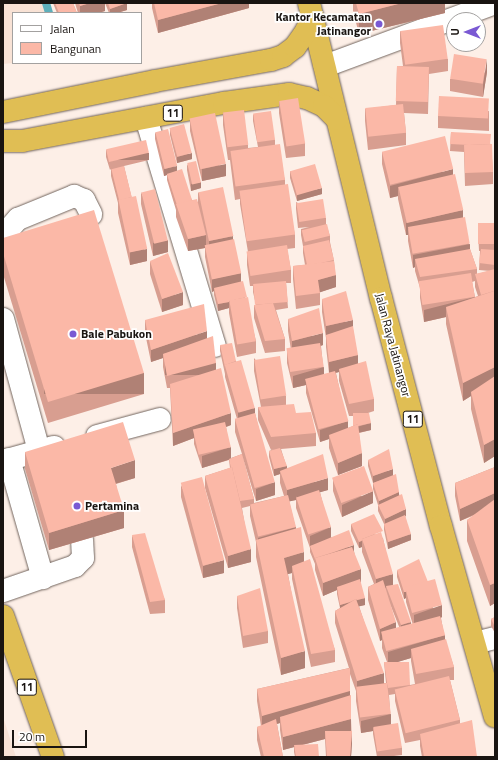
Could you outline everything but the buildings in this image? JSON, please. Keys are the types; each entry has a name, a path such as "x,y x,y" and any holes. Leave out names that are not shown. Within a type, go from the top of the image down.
{"highway":[{"name":"Jalan Raya Jatinangor","path":"311,10 337,119 441,526 485,641 495,717"},
{"name":"11","path":"3,112 155,81 271,60 282,56 295,47 306,31 311,10"},
{"name":"11","path":"3,141 22,141 224,104 289,94 307,98 324,106 337,119"},
{"name":"11","path":"3,616 53,757"}],"street":[{"path":"325,66 495,3"},
{"path":"146,118 215,346"},
{"path":"3,236 18,219 74,196 84,200 91,214"},
{"path":"3,319 61,448"},
{"path":"43,578 6,460 61,448 160,419"},
{"path":"3,591 75,566 83,558 82,540"}],"shaded area":[{"path":"3,3 46,3 49,12 12,12 12,63 3,64"},
{"path":"3,717 5,723 16,757 3,757"}],"waterway":[{"path":"46,3 49,12"}],"place":[{"name":"Kantor Kecamatan Jatinangor","path":"379,24"},
{"name":"Bale Pabukon","path":"73,334"},
{"name":"Pertamina","path":"77,506"}]}
